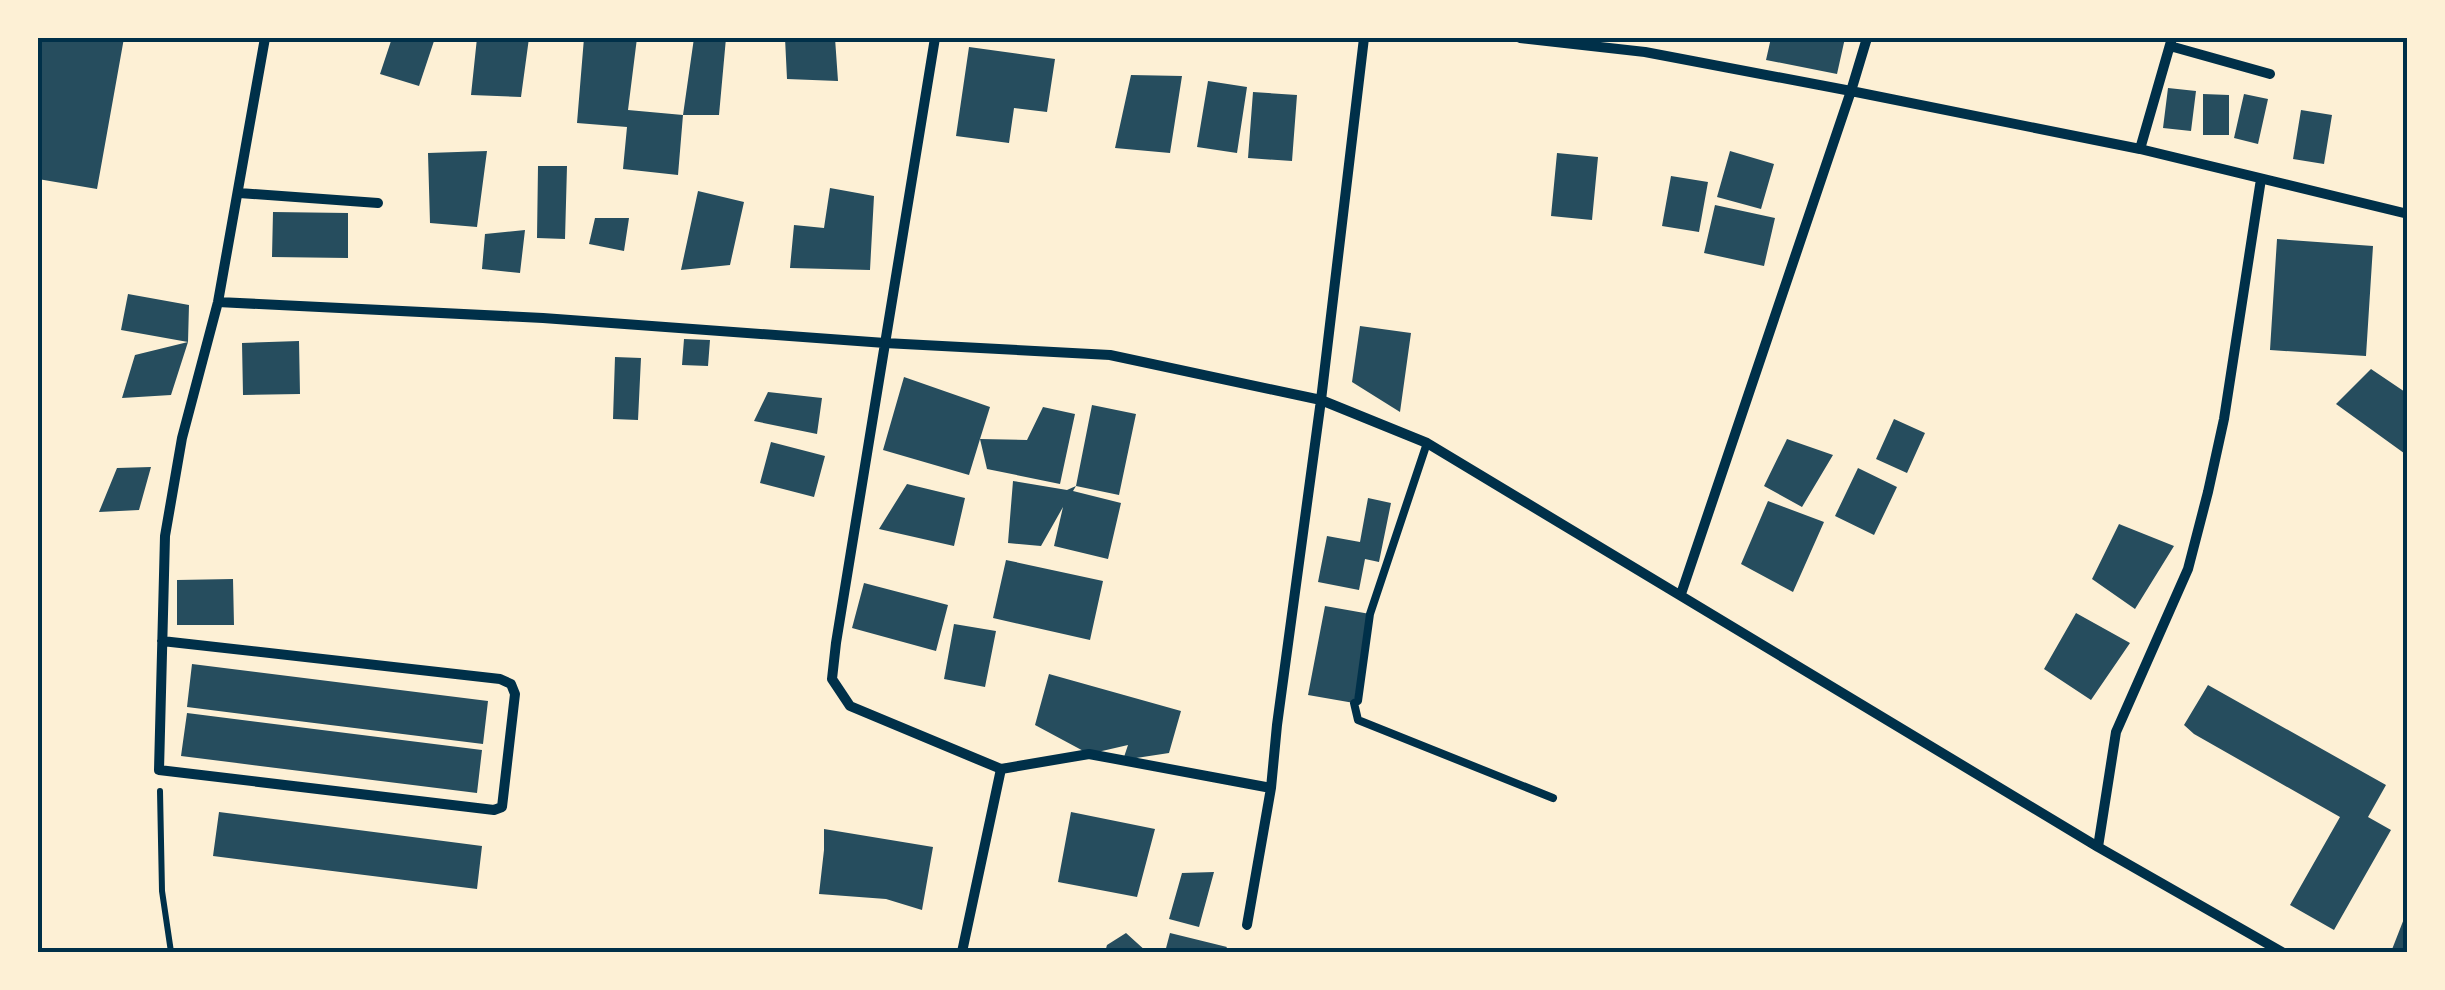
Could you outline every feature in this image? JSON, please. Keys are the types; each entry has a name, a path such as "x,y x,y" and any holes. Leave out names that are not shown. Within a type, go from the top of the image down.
{"street":[{"path":"162,640 500,679 511,684 516,694 502,806 494,810 159,770 164,536 182,438 218,302 265,38"},
{"path":"936,38 832,679 850,706 1001,769 1088,754 1271,788"},
{"path":"1247,924 1271,788 1364,38"},
{"path":"1520,38 1645,52 1851,91 2140,149 2408,214"},
{"path":"1645,52 1648,38"},
{"path":"1681,594 1866,38"},
{"path":"2140,149 2171,42 2270,74"},
{"path":"2098,847 2116,732 2188,569 2208,492 2224,419 2262,180"},
{"path":"239,193 378,203"},
{"path":"218,302 542,318 1110,355 1320,400 1427,442 2098,847 2282,952"},
{"path":"962,952 1001,769"}],"lane":[{"path":"1427,442 1370,614 1358,701 1354,703 1358,720 1554,798"}],"path":[{"path":"159,770 162,891 171,952"}],"building":[{"path":"38,38 124,38 97,189 38,179"},
{"path":"392,38 435,38 419,86 380,74"},
{"path":"477,38 529,38 521,97 471,95"},
{"path":"584,38 637,38 628,110 683,115 678,175 623,169 627,127 577,123"},
{"path":"694,38 726,38 719,115 683,115"},
{"path":"785,38 835,38 838,81 787,79"},
{"path":"1771,38 1845,38 1837,74 1766,60"},
{"path":"969,47 1055,59 1047,112 1014,108 1009,143 956,136"},
{"path":"1131,75 1182,76 1170,153 1115,148"},
{"path":"1208,81 1247,87 1237,153 1197,147"},
{"path":"2168,88 2196,91 2191,131 2163,128"},
{"path":"1253,92 1297,95 1292,161 1248,158"},
{"path":"2203,94 2229,95 2229,135 2203,135"},
{"path":"2244,94 2268,99 2258,144 2234,138"},
{"path":"2301,110 2332,115 2324,164 2293,159"},
{"path":"487,151 477,227 430,223 428,153"},
{"path":"1730,151 1774,164 1761,209 1717,197"},
{"path":"1557,153 1598,157 1592,220 1551,216"},
{"path":"538,166 567,166 565,239 537,238"},
{"path":"1671,176 1708,182 1699,232 1662,226"},
{"path":"830,188 874,196 870,270 790,268 794,225 824,228"},
{"path":"698,191 744,202 730,265 681,270"},
{"path":"1715,205 1775,218 1764,266 1704,253"},
{"path":"273,212 348,213 348,258 272,257"},
{"path":"595,218 629,218 624,251 589,244"},
{"path":"525,230 520,273 482,269 485,234"},
{"path":"2277,239 2373,246 2366,356 2270,350"},
{"path":"128,294 189,305 188,342 121,330"},
{"path":"1360,326 1411,333 1400,412 1352,382"},
{"path":"684,339 710,340 708,366 682,365"},
{"path":"299,341 300,394 243,395 242,343"},
{"path":"188,342 171,395 122,398 135,355"},
{"path":"615,357 641,358 638,420 613,419"},
{"path":"2371,369 2408,394 2408,456 2336,404"},
{"path":"904,377 990,407 969,475 883,450"},
{"path":"768,392 822,398 817,434 754,421"},
{"path":"1092,405 1136,414 1119,495 1076,486"},
{"path":"1043,407 1075,414 1060,484 987,469 980,439 1027,440"},
{"path":"1894,419 1925,433 1907,473 1876,459"},
{"path":"1787,439 1833,455 1802,507 1764,486"},
{"path":"771,442 825,456 814,497 760,483"},
{"path":"151,467 139,510 99,512 117,468"},
{"path":"1858,468 1897,487 1874,535 1835,516"},
{"path":"1013,481 1067,490 1076,486 1073,491 1121,503 1108,559 1054,546 1063,507 1041,546 1008,543"},
{"path":"907,484 965,498 954,546 879,529"},
{"path":"1368,498 1391,503 1379,562 1365,559 1359,590 1318,582 1327,536 1360,542"},
{"path":"1768,501 1824,522 1793,592 1741,564"},
{"path":"2119,524 2174,546 2135,609 2092,579"},
{"path":"1006,560 1103,581 1090,640 993,618"},
{"path":"233,579 234,625 177,625 177,580"},
{"path":"864,583 948,605 936,651 852,628"},
{"path":"1325,606 1370,614 1354,703 1308,695"},
{"path":"2076,613 2130,643 2091,700 2044,669"},
{"path":"954,624 996,631 985,687 944,679"},
{"path":"192,664 488,701 483,744 187,707"},
{"path":"1049,674 1181,711 1169,753 1123,760 1128,745 1089,754 1035,725"},
{"path":"2208,685 2386,785 2368,817 2391,830 2334,930 2290,905 2340,817 2184,725"},
{"path":"187,713 482,750 477,793 181,756"},
{"path":"219,812 482,846 477,889 213,856"},
{"path":"1071,812 1155,829 1137,897 1058,882"},
{"path":"824,829 933,847 922,910 886,899 819,894"},
{"path":"1214,872 1199,927 1169,919 1182,873"},
{"path":"2407,911 2408,952 2391,952"},
{"path":"1126,933 1147,952 1105,952 1107,945"},
{"path":"1170,933 1227,947 1224,952 1165,952"}]}
